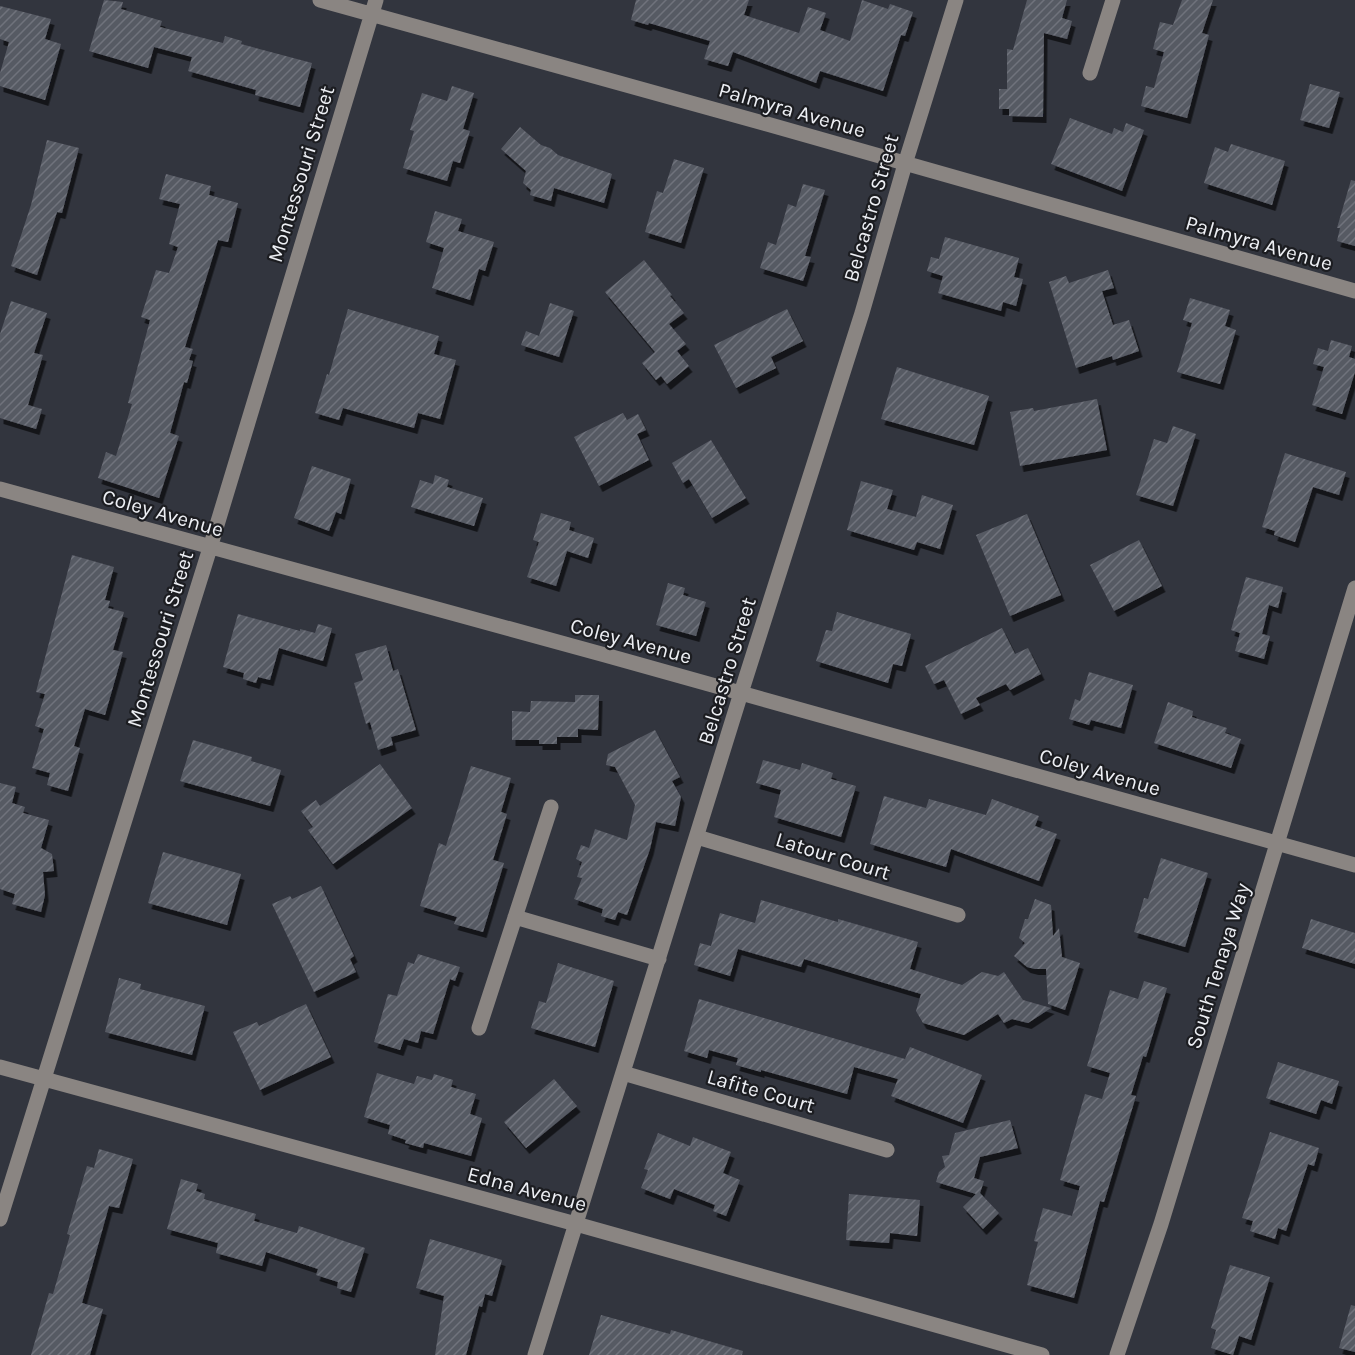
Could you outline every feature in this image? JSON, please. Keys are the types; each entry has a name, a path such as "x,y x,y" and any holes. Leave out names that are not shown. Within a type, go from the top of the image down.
{"street":[{"name":"Palmyra Avenue","path":"320,0 374,7 905,164 1355,291"},
{"name":"Belcastro Street","path":"536,1355 858,324 956,0"},
{"path":"1090,73 1113,0"},
{"name":"Montessouri Street","path":"0,1219 210,548 374,7"},
{"name":"Coley Avenue","path":"0,489 1355,865"},
{"name":"South Tenaya Way","path":"1117,1355 1161,1224 1355,588"},
{"path":"479,1028 551,807"},
{"name":"Latour Court","path":"697,837 958,915"},
{"path":"515,917 659,959"},
{"name":"Edna Avenue","path":"0,1067 576,1224 1042,1355"},
{"name":"Lafite Court","path":"623,1073 887,1150"}],"building":[{"path":"104,0 123,2 121,9 162,21 160,27 223,43 225,36 242,41 241,44 312,63 300,107 255,95 256,90 188,71 192,57 154,47 148,68 89,51"},
{"path":"636,0 749,0 744,15 799,33 808,7 826,13 820,30 850,41 862,0 888,9 890,4 913,12 905,36 901,35 883,91 820,71 816,83 733,52 728,66 704,59 710,41 631,20"},
{"path":"1027,0 1067,0 1062,18 1072,21 1067,39 1044,33 1043,117 1009,116 1009,109 999,109 999,89 1007,89 1007,49 1013,50"},
{"path":"1182,0 1213,0 1202,33 1209,35 1187,118 1141,106 1146,86 1154,88 1164,52 1153,49 1160,22 1173,25"},
{"path":"0,6 51,19 45,39 61,44 45,100 0,86 0,73 9,42 0,39"},
{"path":"1310,84 1340,92 1329,128 1300,120"},
{"path":"452,86 474,93 463,129 470,131 460,163 453,161 447,181 403,168 414,131 410,130 422,93 447,101"},
{"path":"1070,118 1112,134 1114,128 1123,132 1126,123 1144,130 1122,191 1051,164"},
{"path":"520,127 541,145 550,148 558,155 612,174 604,203 554,188 551,201 530,195 531,190 523,183 526,171 501,149"},
{"path":"47,140 79,148 62,213 57,212 37,275 11,266 31,205"},
{"path":"1231,144 1285,161 1272,205 1204,183 1215,147 1228,152"},
{"path":"674,159 704,168 681,243 645,232 657,191 663,193"},
{"path":"166,174 211,186 209,195 238,203 228,242 218,240 185,347 193,349 189,360 193,361 187,383 184,382 170,433 179,436 159,498 98,478 106,452 116,456 132,404 128,403 150,320 141,317 156,270 169,273 178,247 169,244 180,204 159,199"},
{"path":"1351,180 1355,181 1355,246 1337,241 1340,228 1337,228"},
{"path":"803,184 825,190 805,256 811,257 803,281 760,268 768,242 776,245 788,204 796,207"},
{"path":"435,211 462,219 458,231 494,242 485,271 479,269 470,300 432,288 444,248 426,242"},
{"path":"945,237 1019,258 1014,277 1023,279 1016,306 1003,302 1001,311 938,293 943,276 927,271 931,257 939,259"},
{"path":"644,260 684,313 669,324 686,344 677,351 689,366 667,384 661,376 656,380 642,363 655,352 605,292"},
{"path":"1108,270 1114,288 1102,291 1113,325 1129,320 1139,351 1113,360 1112,356 1076,368 1049,282 1066,276 1069,283"},
{"path":"1190,298 1230,310 1225,326 1236,330 1220,384 1177,372 1192,323 1183,320"},
{"path":"11,301 47,313 34,353 43,355 28,405 42,409 36,429 0,418 0,334"},
{"path":"550,303 574,311 559,357 521,345 526,331 539,336"},
{"path":"348,309 439,336 434,354 456,360 440,419 418,413 414,428 343,408 339,420 315,413 327,374 329,375"},
{"path":"787,309 803,341 771,357 776,368 736,388 714,345"},
{"path":"1331,340 1352,346 1349,357 1355,359 1355,372 1342,414 1312,405 1324,367 1313,364 1318,348 1328,351"},
{"path":"897,367 989,396 974,445 881,419"},
{"path":"1097,399 1107,450 1020,466 1010,412 1033,408 1034,411"},
{"path":"623,413 627,420 638,414 646,430 637,434 649,460 599,486 574,437"},
{"path":"1173,426 1196,434 1173,506 1136,495 1154,439 1167,443"},
{"path":"711,440 746,498 712,518 689,479 683,483 672,463"},
{"path":"1285,453 1346,472 1339,495 1313,487 1295,542 1274,535 1275,531 1262,527"},
{"path":"312,466 351,479 341,514 336,512 329,531 294,518"},
{"path":"435,475 449,480 447,487 483,498 474,526 411,507 420,480 433,484"},
{"path":"861,481 893,490 887,509 916,517 922,495 953,505 940,549 917,542 914,550 847,530"},
{"path":"541,513 571,522 569,530 594,538 588,558 567,551 556,586 527,577 539,542 533,540"},
{"path":"1027,514 1061,595 1010,616 976,535"},
{"path":"1139,540 1162,586 1114,611 1090,565"},
{"path":"72,555 114,567 105,600 110,601 108,608 124,612 113,650 123,652 105,715 85,709 74,746 80,748 68,791 47,785 50,773 32,768 44,729 35,726 45,694 36,692"},
{"path":"1246,577 1283,587 1278,608 1269,605 1262,634 1270,636 1264,659 1235,651 1240,633 1231,630"},
{"path":"668,583 685,588 683,595 706,602 696,636 656,625"},
{"path":"837,612 911,634 902,666 893,664 888,683 816,661 826,630 832,631"},
{"path":"238,614 300,631 300,629 315,633 318,624 332,628 323,661 279,648 270,680 258,677 256,683 243,679 244,673 223,667"},
{"path":"1002,628 1015,654 1028,648 1041,674 1010,690 1006,684 976,698 980,705 961,714 944,680 934,684 925,666"},
{"path":"386,645 393,671 398,669 416,730 391,737 393,745 378,750 370,722 366,724 354,683 363,680 355,654"},
{"path":"1089,672 1133,685 1121,728 1091,720 1089,725 1069,719 1075,699 1080,701"},
{"path":"575,695 599,695 598,730 578,729 578,737 557,737 557,744 539,744 539,740 512,740 512,711 530,712 531,701 575,702"},
{"path":"1168,702 1193,711 1192,717 1227,728 1225,733 1241,739 1231,768 1154,743"},
{"path":"655,730 680,777 672,781 681,797 675,826 656,822 650,849 627,915 618,912 615,920 601,916 603,909 574,899 582,878 577,877 582,862 576,859 581,845 589,848 595,829 627,840 635,805 615,767 606,765 608,754"},
{"path":"193,740 252,757 251,761 281,770 270,806 180,781"},
{"path":"763,760 800,770 802,763 833,773 831,779 856,786 841,837 774,817 781,790 756,783"},
{"path":"380,764 412,808 333,864 308,830 313,827 301,811 316,800 320,806"},
{"path":"471,766 511,778 501,812 507,814 493,860 504,863 483,932 454,924 457,917 420,906 439,843 446,846"},
{"path":"0,783 16,787 12,803 25,807 23,813 49,820 41,848 52,854 54,871 43,872 45,895 41,912 12,904 15,894 0,889"},
{"path":"884,796 926,808 929,799 986,815 992,799 1039,816 1035,826 1057,834 1039,881 951,849 946,867 870,844"},
{"path":"163,852 241,874 227,925 148,903"},
{"path":"1161,858 1208,873 1185,947 1134,932 1144,898 1148,899"},
{"path":"321,886 354,956 350,959 356,972 314,992 272,904 290,896 292,899"},
{"path":"1035,899 1051,905 1053,936 1059,928 1062,957 1080,963 1065,1010 1048,1004 1046,969 1027,967 1014,956 1025,943 1019,938"},
{"path":"761,900 918,942 910,969 962,985 982,972 998,976 1004,972 1023,1000 1051,1008 1028,1023 1012,1019 1004,1023 998,1014 964,1035 923,1023 916,1011 921,994 804,959 801,967 738,949 730,976 694,965 700,943 711,946 720,913 755,923"},
{"path":"1311,919 1355,933 1355,964 1302,948"},
{"path":"418,954 460,967 455,981 450,979 433,1034 421,1031 418,1043 404,1039 400,1050 374,1042 388,994 397,996 408,962 414,964"},
{"path":"558,963 614,981 595,1047 531,1028 539,1001 546,1003"},
{"path":"119,978 141,984 140,989 205,1006 192,1055 105,1032"},
{"path":"1144,981 1167,988 1146,1057 1143,1056 1131,1095 1136,1096 1104,1202 1100,1201 1074,1298 1027,1285 1038,1242 1034,1241 1043,1208 1072,1216 1080,1186 1060,1180 1085,1094 1102,1099 1110,1073 1087,1066 1110,990 1138,999"},
{"path":"699,999 905,1059 910,1047 982,1075 963,1123 891,1096 898,1079 854,1067 847,1094 736,1065 738,1058 709,1050 707,1058 684,1051"},
{"path":"306,1004 331,1057 260,1090 233,1032 257,1022 259,1026"},
{"path":"1278,1062 1339,1081 1332,1104 1321,1100 1316,1114 1266,1098"},
{"path":"377,1073 414,1084 417,1076 432,1080 434,1074 453,1080 451,1087 476,1094 470,1114 482,1118 471,1156 424,1143 423,1148 405,1143 406,1140 388,1134 390,1125 364,1117"},
{"path":"554,1079 577,1106 526,1148 504,1122"},
{"path":"1010,1120 1018,1148 980,1157 974,1178 984,1181 980,1193 999,1213 983,1229 963,1207 976,1194 936,1182 939,1172 945,1167 942,1156 949,1155 955,1133"},
{"path":"1270,1132 1319,1148 1314,1166 1308,1164 1286,1231 1278,1228 1275,1239 1250,1231 1253,1221 1242,1218"},
{"path":"658,1133 690,1146 693,1137 731,1152 723,1173 740,1180 726,1216 713,1211 715,1205 674,1189 670,1199 641,1188 648,1170 644,1169"},
{"path":"99,1149 133,1159 119,1208 109,1206 82,1303 103,1309 90,1355 31,1355 49,1293 53,1294 70,1235 67,1234 87,1166 94,1168"},
{"path":"181,1179 198,1184 196,1191 205,1194 204,1199 256,1214 254,1221 297,1233 299,1226 365,1248 351,1292 337,1288 338,1282 316,1275 318,1269 266,1252 262,1266 216,1253 218,1243 167,1229"},
{"path":"849,1194 920,1200 917,1236 890,1233 889,1243 846,1240"},
{"path":"430,1239 502,1260 492,1296 485,1294 482,1307 479,1306 466,1355 435,1355 444,1296 416,1288"},
{"path":"1230,1265 1270,1277 1251,1340 1239,1336 1233,1355 1211,1348 1216,1330 1211,1328"},
{"path":"1351,1305 1355,1306 1355,1352 1339,1348"},
{"path":"601,1315 670,1334 671,1330 743,1351 742,1355 589,1355"}]}
